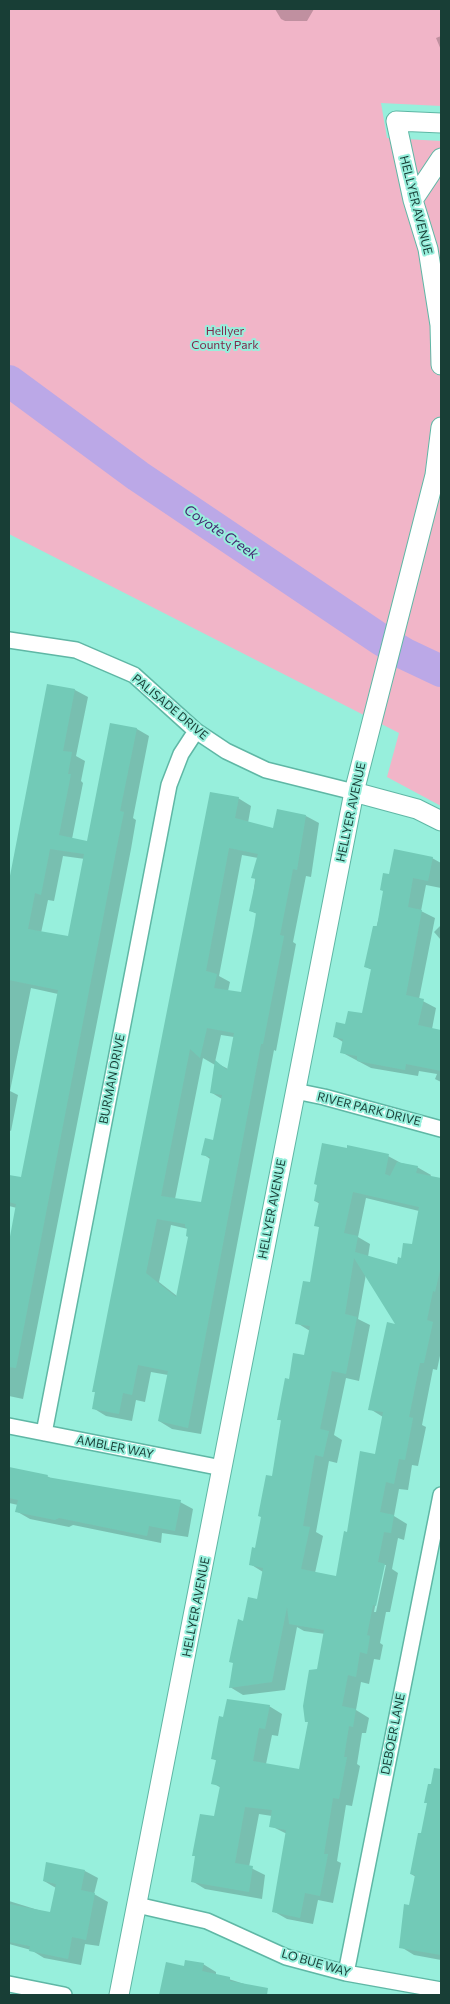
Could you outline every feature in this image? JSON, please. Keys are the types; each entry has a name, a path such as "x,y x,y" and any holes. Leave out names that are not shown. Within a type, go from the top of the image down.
{"street":[{"name":"HELLYER AVENUE","path":"441,123 396,121 414,200 428,249 440,325 441,365"},
{"path":"414,200 441,158"},
{"name":"HELLYER AVENUE","path":"119,1995 354,792 362,754 435,475 441,427"},
{"name":"PALISADE DRIVE","path":"9,640 76,650 134,675 196,731 226,751 266,770 417,809 441,821"},
{"name":"BURMAN DRIVE","path":"44,1433 169,785 181,754 196,731"},
{"name":"RIVER PARK DRIVE","path":"295,1091 441,1129"},
{"name":"AMBLER WAY","path":"9,1426 222,1468"},
{"name":"DEBOER LANE","path":"346,1972 441,1495"},
{"name":"LO BUE WAY","path":"137,1906 207,1921 286,1957 346,1972 441,1990"},
{"path":"9,1984 64,1995"}],"green space":[{"name":"Hellyer County Park","path":"9,9 441,9 441,106 381,103 387,138 441,141 441,806 387,777 399,733 9,534"}],"building":[{"path":"47,684 75,689 63,751 72,752 68,774 71,774 59,835 87,841 110,723 137,728 120,811 124,812 16,1368 9,1367 9,1242 16,1204 9,1202 9,1175 21,1177 58,990 9,980 9,881","holes":["50,849 84,854 68,936 28,929 35,893 41,895"]},
{"path":"210,792 239,797 235,818 273,828 277,809 306,815 297,870 293,869 280,935 284,936 263,1044 261,1044 188,1428 158,1421 168,1371 138,1365 132,1395 123,1393 119,1414 92,1409 95,1392 92,1392","holes":["229,848 258,854 251,878 256,879 249,911 256,913 241,992 214,988 217,974 206,971","207,1028 234,1033 227,1070 215,1060 210,1093 222,1095 213,1140 205,1138 201,1155 210,1157 201,1202 161,1196 190,1049 200,1058","157,1219 185,1224 187,1228 186,1236 188,1237 176,1297 146,1273"]},
{"path":"394,849 433,857 428,881 413,878 408,907 422,910 406,995 424,999 418,1025 441,1030 441,1071 406,1064 405,1070 357,1061 357,1056 340,1053 343,1039 333,1037 336,1022 345,1024 348,1011 362,1013 371,969 364,967 373,926 377,926 383,891 380,890 383,873 389,874"},
{"path":"322,1143 347,1148 347,1145 389,1154 385,1174 390,1176 397,1162 418,1166 416,1173 441,1178 441,1266 427,1320 433,1322 424,1363 420,1363 409,1417 413,1418 405,1460 399,1459 394,1484 386,1482 380,1512 394,1515 391,1533 384,1532 378,1562 385,1564 376,1606 373,1605 367,1635 370,1636 367,1654 360,1652 356,1677 348,1675 342,1706 356,1709 353,1727 349,1726 344,1757 347,1757 339,1799 333,1798 324,1854 328,1854 320,1896 305,1893 300,1918 272,1912 286,1830 269,1827 272,1810 245,1807 235,1863 253,1866 249,1892 191,1882 195,1856 192,1856 200,1814 214,1816 220,1786 211,1784 216,1760 211,1759 219,1716 223,1717 227,1699 270,1705 265,1729 259,1728 253,1761 299,1769 308,1722 305,1722 303,1706 309,1670 317,1669 324,1630 289,1624 287,1607 272,1682 229,1688 233,1663 229,1662 238,1619 243,1621 248,1597 257,1599 263,1568 249,1565 252,1547 255,1548 261,1517 258,1516 266,1475 272,1476 281,1420 277,1420 285,1378 289,1379 293,1353 304,1355 310,1326 295,1324 303,1281 310,1282 319,1227 314,1226 319,1202 314,1201 317,1185 314,1184","holes":["353,1192 419,1207 412,1244 403,1243 401,1258 398,1257 397,1264 355,1252 358,1236 344,1233","354,1258 395,1324 387,1322 368,1410 383,1412 375,1454 360,1451 347,1532 344,1531 336,1576 301,1569 310,1527 303,1526 315,1455 323,1457 329,1431 320,1429 332,1371 346,1374 357,1317 345,1314"]},
{"path":"9,1467 48,1475 47,1477 181,1500 175,1531 149,1526 147,1536 59,1518 55,1520 15,1512 18,1500 9,1498"},
{"path":"434,1768 441,1769 441,1955 399,1948 404,1904 409,1905 415,1875 410,1874 418,1833 421,1833 427,1803 424,1803 428,1784 431,1784"},
{"path":"46,1862 85,1870 81,1890 95,1893 86,1940 72,1937 68,1959 29,1951 30,1946 9,1942 9,1904 50,1912 56,1884 43,1881"},
{"path":"185,1960 204,1963 202,1971 230,1977 230,1981 268,1988 267,1995 159,1995 166,1962 184,1966"}],"waterway":[{"name":"Coyote Creek","path":"9,381 138,476 380,639 405,654 441,671"}]}
